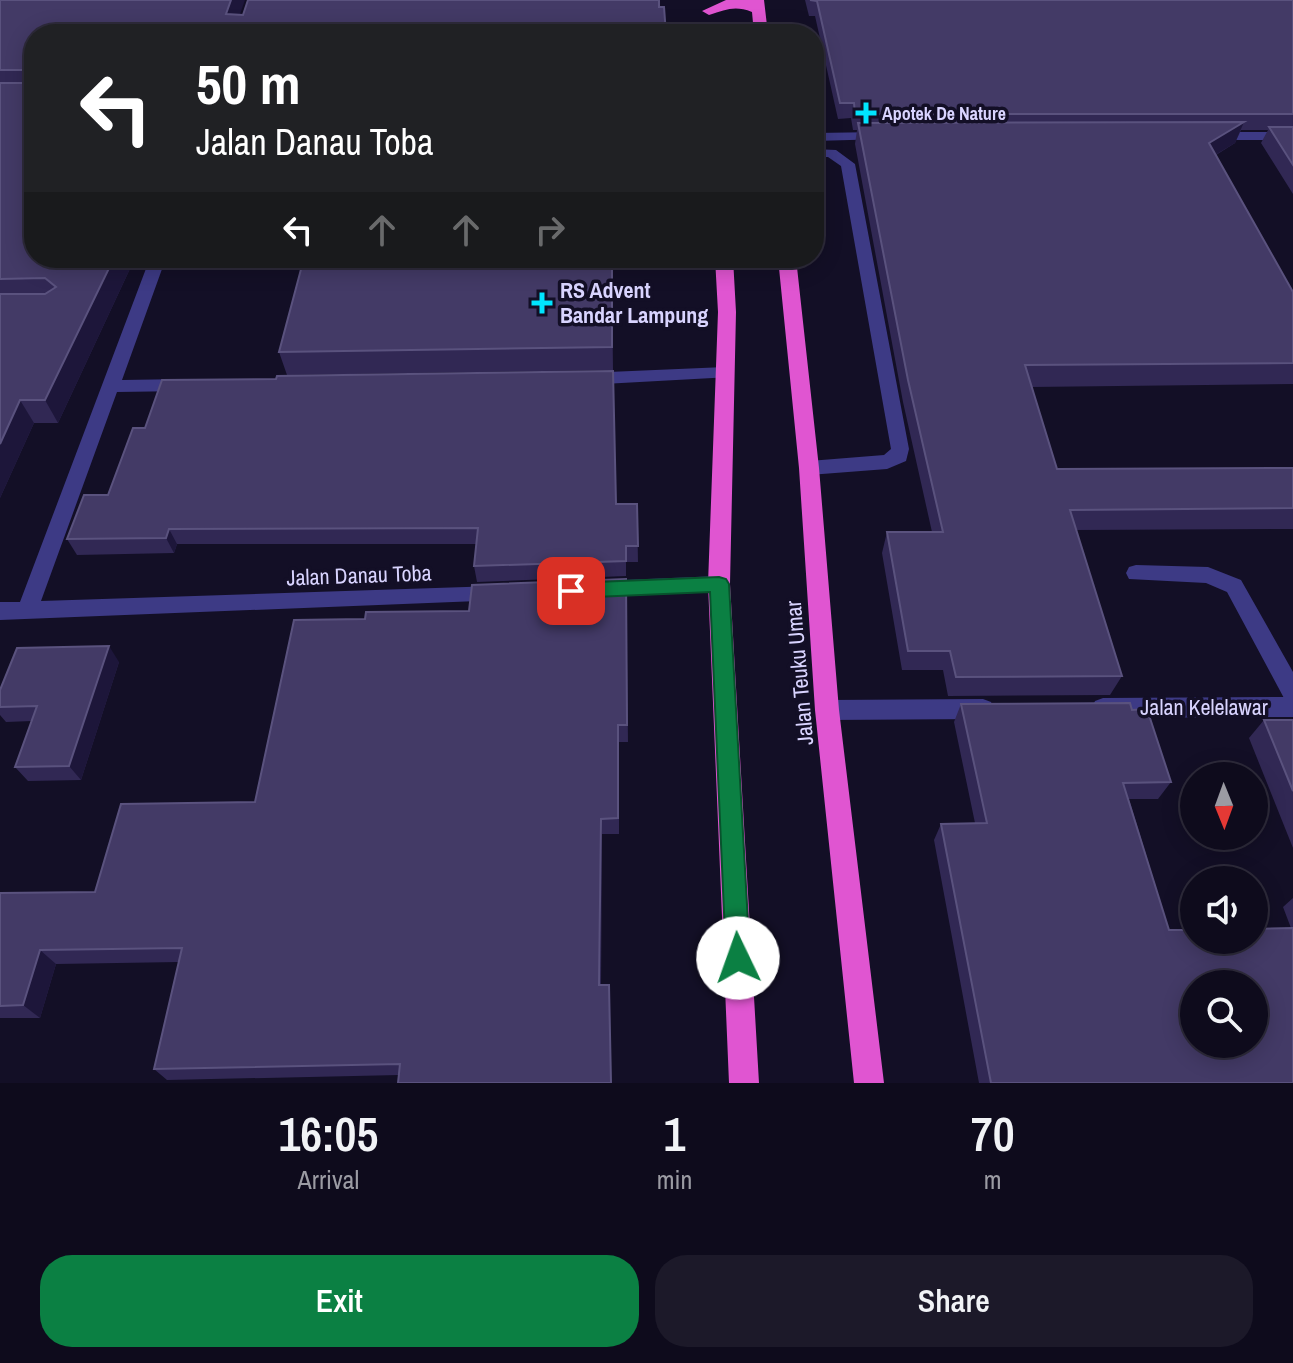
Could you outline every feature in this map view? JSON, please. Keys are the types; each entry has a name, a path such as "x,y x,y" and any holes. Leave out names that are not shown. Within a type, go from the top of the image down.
{"highway":[{"path":"709,11 720,4 758,5"},
{"path":"725,268 727,312 719,584 744,1083"},
{"name":"Jalan Teuku Umar","path":"788,268 809,468 827,710 869,1083"}],"street":[{"path":"824,137 894,136"},
{"path":"1197,136 1293,136"},
{"path":"809,468 887,462 899,456 900,449 848,164 831,153 824,153"},
{"path":"27,610 154,268"},
{"path":"568,379 662,378 725,373"},
{"path":"110,386 205,385"},
{"path":"1136,573 1208,575 1234,586 1293,693"},
{"path":"579,590 719,584"},
{"name":"Jalan Danau Toba","path":"0,611 517,593"},
{"name":"Jalan Kelelawar","path":"1076,708 1293,707"},
{"path":"827,710 998,709"}],"building":[{"path":"0,0 231,0 226,14 243,15 248,0 659,0 659,7 664,7 665,24 24,24 24,70 0,70"},
{"path":"810,0 1293,0 1293,114 855,114 854,103 840,103 817,1"},
{"path":"0,83 24,83 24,268 109,268 45,400 20,400 0,444 0,294 45,294 56,287 45,278 0,279"},
{"path":"1244,122 1209,143 1293,292 1293,363 1025,365 1057,469 1293,468 1293,508 1070,510 1122,676 956,677 950,651 908,651 887,532 943,532 908,380 858,123"},
{"path":"1269,127 1293,127 1293,165"},
{"name":"RS Advent Bandar Lampung","path":"301,268 612,268 612,347 279,352"},
{"path":"613,371 616,504 637,504 638,546 626,546 626,561 474,566 478,528 169,529 166,538 67,539 84,495 108,495 133,428 145,428 162,380"},
{"path":"626,579 627,725 618,725 618,818 601,819 599,985 609,985 611,1083 398,1083 400,1064 154,1069 182,948 40,950 23,1005 0,1006 0,893 95,892 121,804 255,802 294,620 365,619 366,612 469,611 472,585"},
{"path":"109,646 69,766 15,767 37,706 0,707 0,690 17,648"},
{"path":"1130,703 1132,710 1147,709 1171,782 1123,783 1169,930 1180,930 1180,954 1268,954 1268,929 1293,928 1293,1083 991,1083 941,824 987,823 961,704"},
{"path":"1264,720 1293,720 1293,791"}],"place":[{"name":"Apotek De Nature","path":"866,113"},
{"name":"RS Advent Bandar Lampung","path":"542,303"}],"route":[{"path":"571,591 719,584 738,958"}]}
